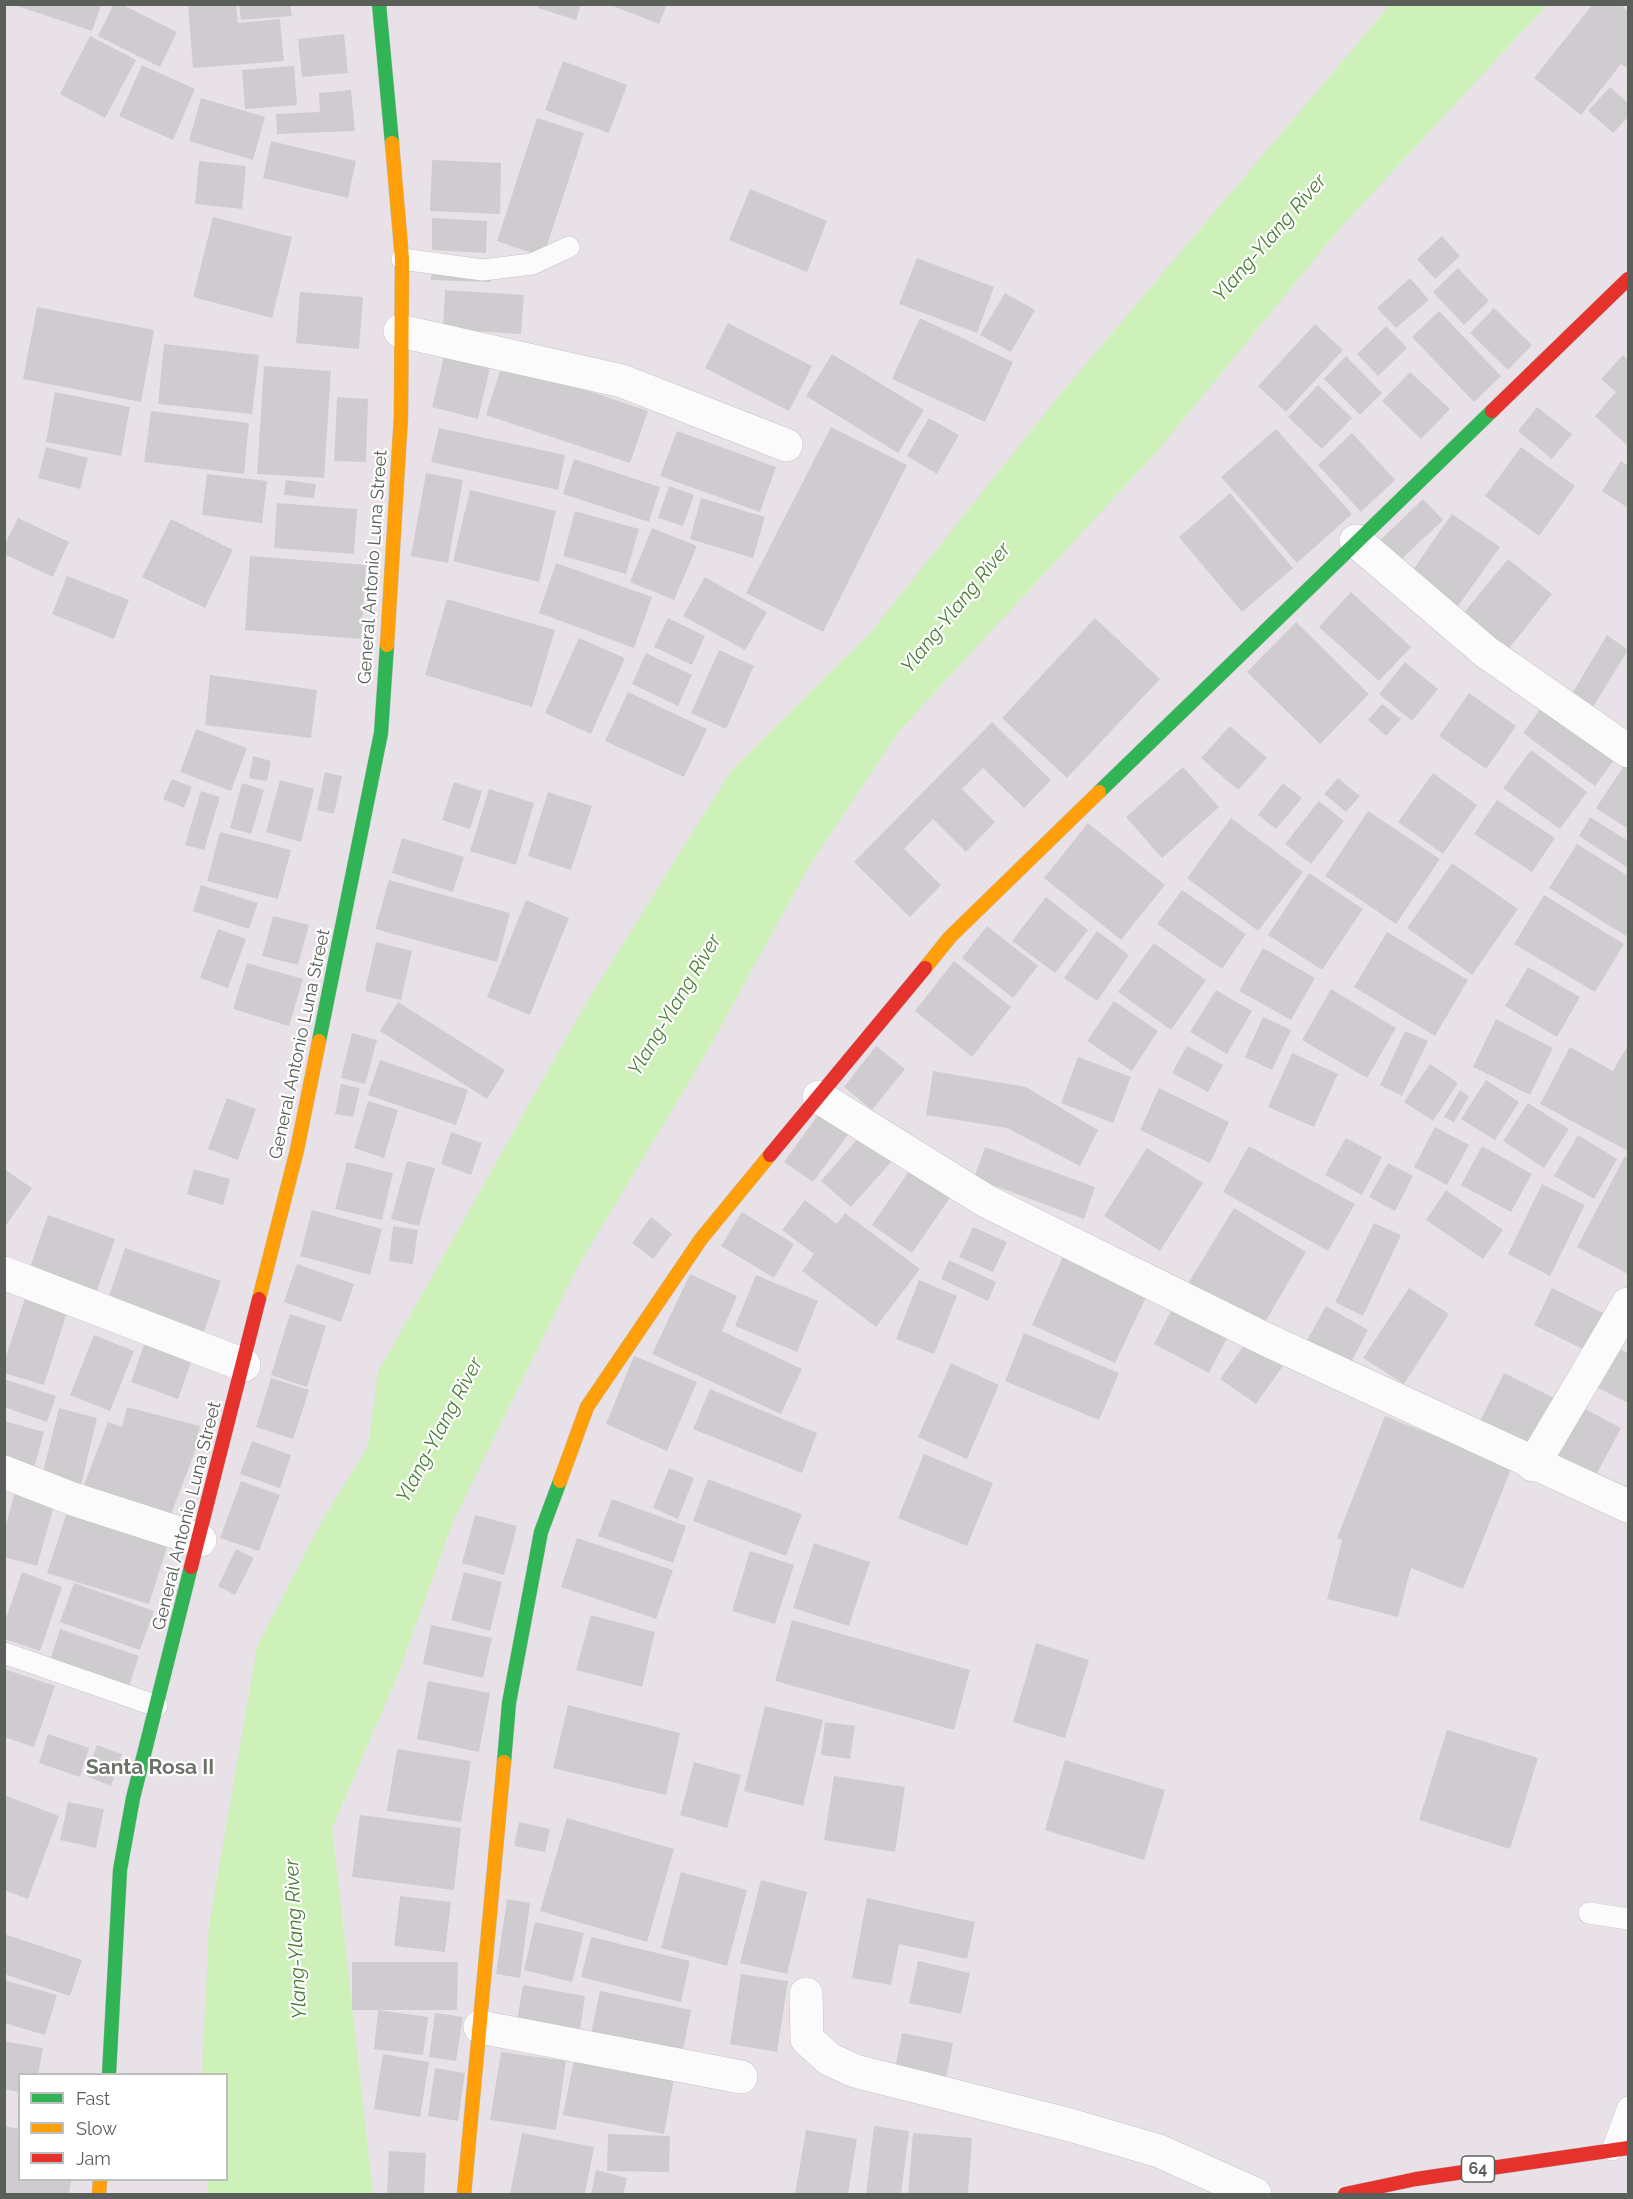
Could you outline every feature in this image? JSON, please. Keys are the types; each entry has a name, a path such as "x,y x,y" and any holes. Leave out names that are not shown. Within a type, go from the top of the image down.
{"main road":[{"name":"General Antonio Luna Street","path":"109,2073 120,1870 134,1798 297,1150 381,733 401,416 402,259 379,4"},
{"path":"465,2194 509,1703 545,1521 587,1407 701,1239 950,937 1356,541 1629,279"},
{"name":"64","path":"1345,2194 1416,2179 1620,2149"}],"street":[{"path":"400,330 622,381 786,445"},
{"path":"1356,541 1486,652 1629,751"},
{"path":"819,1097 986,1201 1265,1339 1533,1465 1629,1506"},
{"path":"4,1274 244,1365"},
{"path":"1533,1465 1629,1304"},
{"path":"4,1472 73,1499 200,1540"},
{"path":"806,1994 807,2039 829,2059 855,2071 1070,2124 1159,2151 1256,2194"},
{"path":"480,2027 741,2077"}],"lane":[{"path":"402,259 483,270 532,264 569,247"},
{"path":"4,1653 157,1706"},
{"path":"1588,1913 1629,1919"},
{"path":"1620,2149 1629,2108"}],"water":[{"name":"Ylang-Ylang River","path":"1390,5 1547,5 1341,227 1160,448 900,730 811,863 701,1062 578,1266 453,1522 397,1677 332,1828 373,2194 209,2194 207,2181 228,2181 228,2073 202,2073 209,1925 257,1647 320,1524 368,1446 378,1372 585,1005 730,772 869,634 1062,392"}],"building":[{"path":"114,4 121,4 177,32 160,67 98,36"},
{"path":"188,4 236,4 238,23 280,19 284,61 193,68"},
{"path":"239,4 290,4 292,16 241,20"},
{"path":"539,4 581,4 576,20 538,8"},
{"path":"608,4 667,4 659,24"},
{"path":"1593,4 1620,4 1628,11 1628,69 1621,64 1581,115 1534,78"},
{"path":"14,5 101,5 92,31"},
{"path":"344,34 348,73 302,77 298,39"},
{"path":"90,36 136,60 105,118 60,94"},
{"path":"563,61 627,85 609,133 545,110"},
{"path":"142,65 195,89 173,140 119,116"},
{"path":"294,66 297,105 245,109 242,70"},
{"path":"1610,87 1628,103 1628,117 1613,133 1588,111"},
{"path":"351,90 355,131 277,134 276,114 320,112 319,93"},
{"path":"201,98 265,117 253,160 189,141"},
{"path":"537,118 584,133 543,257 497,241"},
{"path":"271,141 356,161 348,198 263,178"},
{"path":"432,160 501,163 500,214 430,211"},
{"path":"199,161 246,166 242,209 195,204"},
{"path":"750,189 827,221 807,272 729,240"},
{"path":"213,217 292,237 272,318 193,297"},
{"path":"432,218 487,221 486,253 432,250"},
{"path":"1442,236 1460,256 1435,279 1417,259"},
{"path":"917,258 994,287 977,333 899,304"},
{"path":"432,259 491,262 491,282 431,280"},
{"path":"1458,268 1489,301 1464,325 1433,292"},
{"path":"1410,278 1429,300 1396,328 1377,308"},
{"path":"445,290 524,295 521,334 443,329"},
{"path":"300,292 363,297 359,349 296,343"},
{"path":"1005,293 1035,310 1011,352 980,335"},
{"path":"37,307 154,330 141,402 23,379"},
{"path":"1494,308 1532,345 1508,370 1470,333"},
{"path":"1439,311 1501,376 1474,402 1412,337"},
{"path":"920,318 1013,362 985,422 892,379"},
{"path":"728,323 812,366 789,411 705,368"},
{"path":"1315,324 1343,350 1286,412 1258,386"},
{"path":"1386,326 1407,348 1378,376 1357,354"},
{"path":"164,344 259,355 252,414 158,404"},
{"path":"446,348 492,359 478,419 432,407"},
{"path":"832,354 924,410 898,453 806,396"},
{"path":"1623,355 1628,360 1628,446 1595,416 1616,392 1601,379"},
{"path":"1346,356 1382,393 1360,415 1324,379"},
{"path":"503,362 648,411 630,463 486,415"},
{"path":"264,366 331,371 324,478 257,474"},
{"path":"1410,372 1450,409 1421,439 1382,401"},
{"path":"1318,385 1352,418 1322,449 1288,417"},
{"path":"55,392 130,407 121,456 46,442"},
{"path":"337,397 368,399 366,462 334,461"},
{"path":"1537,407 1572,434 1552,459 1518,431"},
{"path":"151,411 249,423 244,474 144,462"},
{"path":"929,418 959,435 937,474 907,456"},
{"path":"831,427 907,465 823,632 746,593"},
{"path":"439,428 565,455 558,490 431,462"},
{"path":"1276,429 1352,514 1297,563 1221,477"},
{"path":"677,431 776,467 760,512 660,476"},
{"path":"1352,433 1395,480 1361,512 1318,465"},
{"path":"46,447 88,458 80,489 38,478"},
{"path":"1521,447 1575,486 1539,536 1485,496"},
{"path":"574,459 660,487 649,522 563,494"},
{"path":"1621,461 1628,466 1628,508 1602,491"},
{"path":"426,473 463,480 448,563 411,556"},
{"path":"207,474 267,481 262,523 202,515"},
{"path":"286,480 316,484 314,498 284,495"},
{"path":"669,486 694,495 683,526 658,518"},
{"path":"470,490 556,511 539,582 453,561"},
{"path":"1230,493 1293,568 1242,612 1179,537"},
{"path":"701,498 765,517 753,558 690,539"},
{"path":"1423,499 1443,520 1391,569 1372,548"},
{"path":"277,503 357,509 354,554 274,548"},
{"path":"575,511 639,529 626,574 563,556"},
{"path":"1452,514 1500,547 1456,609 1408,577"},
{"path":"18,518 69,542 53,577 4,554 4,546"},
{"path":"171,519 233,550 205,608 142,577"},
{"path":"652,528 697,546 674,600 630,582"},
{"path":"250,556 366,565 361,639 245,630"},
{"path":"1508,559 1552,594 1507,651 1462,615"},
{"path":"556,563 652,597 634,648 539,613"},
{"path":"67,576 129,600 114,639 52,614"},
{"path":"705,577 767,612 745,650 683,616"},
{"path":"1351,592 1411,647 1379,681 1319,627"},
{"path":"447,599 555,630 532,707 425,675"},
{"path":"668,618 705,636 692,665 654,647"},
{"path":"1095,618 1160,679 1067,778 1002,718"},
{"path":"1296,622 1369,694 1320,744 1247,672"},
{"path":"1607,635 1628,650 1588,715 1567,702"},
{"path":"579,638 625,658 591,734 545,713"},
{"path":"719,650 754,666 726,729 691,713"},
{"path":"646,653 692,675 678,706 632,684"},
{"path":"1405,662 1438,689 1412,721 1379,694"},
{"path":"210,675 317,690 311,738 205,725"},
{"path":"628,692 707,729 684,777 605,741"},
{"path":"1469,693 1516,726 1486,769 1439,736"},
{"path":"1547,700 1619,753 1595,786 1523,733"},
{"path":"1382,704 1401,719 1386,736 1368,720"},
{"path":"992,722 1051,780 1024,808 983,768 962,789 995,822 966,852 933,819 904,849 941,885 910,917 854,862"},
{"path":"1230,726 1267,758 1238,790 1201,758"},
{"path":"196,729 247,748 231,791 180,772"},
{"path":"1531,750 1587,792 1560,829 1503,788"},
{"path":"253,756 271,761 267,781 249,778"},
{"path":"1628,762 1628,829 1596,808"},
{"path":"1183,767 1219,807 1162,858 1126,817"},
{"path":"325,772 342,776 334,814 317,810"},
{"path":"1433,773 1477,805 1443,854 1398,822"},
{"path":"1338,778 1360,796 1346,812 1324,794"},
{"path":"172,779 192,787 184,808 163,799"},
{"path":"280,780 314,789 301,842 266,832"},
{"path":"454,782 482,791 470,829 442,820"},
{"path":"242,783 264,790 251,834 230,828"},
{"path":"1283,783 1302,798 1276,829 1258,815"},
{"path":"489,789 534,803 516,865 470,851"},
{"path":"201,791 220,797 204,850 185,845"},
{"path":"548,792 592,806 571,870 528,856"},
{"path":"1497,800 1555,838 1532,872 1474,834"},
{"path":"1319,801 1344,821 1311,864 1285,844"},
{"path":"1368,811 1440,859 1396,924 1325,876"},
{"path":"1590,817 1628,841 1628,868 1579,836"},
{"path":"1231,818 1303,872 1258,931 1187,878"},
{"path":"1088,823 1165,885 1121,940 1044,878"},
{"path":"220,832 291,850 278,899 207,881"},
{"path":"402,838 464,857 453,892 392,873"},
{"path":"1577,844 1628,876 1628,931 1626,936 1549,888"},
{"path":"1452,863 1518,909 1472,975 1407,928"},
{"path":"1309,873 1363,909 1322,970 1268,935"},
{"path":"389,880 510,913 497,962 375,929"},
{"path":"201,885 258,903 249,929 193,911"},
{"path":"1182,890 1246,934 1222,969 1157,924"},
{"path":"1544,895 1624,944 1595,992 1514,944"},
{"path":"1046,897 1088,930 1055,973 1012,941"},
{"path":"526,900 569,918 530,1015 487,997"},
{"path":"273,916 309,925 298,965 262,956"},
{"path":"987,926 1038,966 1013,998 962,958"},
{"path":"218,929 246,939 228,988 200,978"},
{"path":"1097,931 1129,955 1097,1001 1064,978"},
{"path":"1387,932 1468,980 1435,1036 1354,987"},
{"path":"376,942 412,951 401,1000 365,991"},
{"path":"1154,943 1206,980 1171,1030 1118,992"},
{"path":"1263,948 1315,978 1291,1020 1239,991"},
{"path":"954,961 1011,1007 972,1057 915,1011"},
{"path":"247,963 303,979 289,1026 233,1009"},
{"path":"1528,967 1580,997 1557,1037 1505,1006"},
{"path":"1331,989 1396,1028 1367,1078 1302,1040"},
{"path":"1216,990 1252,1011 1227,1054 1190,1032"},
{"path":"1114,1001 1158,1031 1132,1071 1087,1041"},
{"path":"398,1002 505,1070 487,1099 380,1031"},
{"path":"1263,1017 1291,1030 1272,1070 1245,1057"},
{"path":"1496,1019 1553,1048 1530,1095 1473,1067"},
{"path":"1405,1031 1428,1041 1402,1096 1380,1085"},
{"path":"352,1033 377,1040 365,1084 341,1078"},
{"path":"1628,1045 1628,1151 1540,1104 1570,1047 1613,1071"},
{"path":"876,1046 905,1069 872,1110 844,1087"},
{"path":"1187,1046 1223,1065 1208,1092 1172,1073"},
{"path":"1292,1053 1338,1074 1314,1127 1268,1107"},
{"path":"1078,1057 1131,1077 1113,1123 1061,1103"},
{"path":"380,1060 468,1090 456,1125 368,1095"},
{"path":"1430,1064 1458,1083 1433,1121 1404,1102"},
{"path":"933,1071 1026,1087 1098,1130 1080,1166 1007,1128 926,1115"},
{"path":"1486,1080 1519,1102 1495,1140 1461,1119"},
{"path":"341,1084 360,1088 353,1117 335,1114"},
{"path":"1159,1088 1229,1122 1210,1163 1140,1130"},
{"path":"1460,1090 1469,1096 1454,1122 1444,1117"},
{"path":"227,1098 256,1109 238,1160 208,1149"},
{"path":"368,1101 398,1110 384,1158 354,1148"},
{"path":"1528,1103 1569,1129 1544,1168 1503,1141"},
{"path":"821,1111 850,1132 813,1182 784,1162"},
{"path":"1435,1127 1469,1145 1447,1185 1414,1167"},
{"path":"451,1132 482,1143 471,1175 441,1164"},
{"path":"862,1134 892,1161 851,1207 821,1181"},
{"path":"1578,1135 1617,1159 1594,1199 1554,1176"},
{"path":"1346,1138 1382,1157 1362,1195 1325,1175"},
{"path":"1249,1146 1355,1204 1328,1251 1223,1192"},
{"path":"1482,1146 1532,1174 1511,1212 1461,1185"},
{"path":"985,1147 1095,1187 1084,1219 974,1178"},
{"path":"1147,1148 1203,1183 1160,1251 1104,1216"},
{"path":"1625,1156 1628,1158 1628,1274 1577,1247"},
{"path":"407,1161 435,1168 419,1226 391,1219"},
{"path":"916,1161 956,1189 912,1253 872,1225"},
{"path":"347,1162 393,1173 382,1220 335,1209"},
{"path":"1388,1163 1413,1176 1395,1211 1369,1197"},
{"path":"4,1169 32,1188 4,1228"},
{"path":"194,1169 230,1179 223,1205 187,1194"},
{"path":"1542,1184 1585,1205 1550,1276 1508,1254"},
{"path":"1446,1190 1503,1230 1483,1259 1426,1220"},
{"path":"805,1200 837,1224 845,1213 920,1269 876,1327 802,1271 814,1254 782,1230"},
{"path":"1234,1208 1306,1252 1261,1329 1187,1285"},
{"path":"312,1210 382,1229 370,1275 300,1256"},
{"path":"742,1212 794,1244 774,1278 721,1246"},
{"path":"48,1215 115,1239 93,1302 26,1279"},
{"path":"651,1217 672,1234 653,1259 632,1243"},
{"path":"1374,1223 1401,1235 1363,1316 1335,1302"},
{"path":"393,1226 418,1230 413,1264 389,1261"},
{"path":"973,1227 1007,1242 993,1272 959,1257"},
{"path":"125,1248 221,1281 202,1338 106,1305"},
{"path":"1066,1250 1150,1289 1115,1363 1032,1325"},
{"path":"949,1260 996,1282 988,1301 941,1279"},
{"path":"297,1264 354,1284 341,1322 284,1302"},
{"path":"690,1274 737,1296 722,1331 802,1369 781,1414 652,1354"},
{"path":"756,1275 818,1301 797,1352 735,1326"},
{"path":"919,1280 957,1296 934,1354 896,1339"},
{"path":"1409,1288 1449,1314 1404,1384 1363,1358"},
{"path":"1552,1288 1607,1315 1589,1352 1534,1325"},
{"path":"25,1298 67,1312 44,1385 4,1373 4,1363"},
{"path":"1175,1303 1230,1332 1209,1373 1154,1344"},
{"path":"1326,1306 1368,1330 1348,1368 1305,1344"},
{"path":"290,1314 326,1326 307,1387 271,1375"},
{"path":"1024,1333 1119,1373 1099,1420 1005,1381"},
{"path":"94,1335 134,1351 110,1411 70,1395"},
{"path":"146,1339 193,1356 178,1399 131,1382"},
{"path":"1247,1341 1283,1366 1256,1404 1220,1379"},
{"path":"1610,1344 1628,1353 1628,1403 1590,1384"},
{"path":"634,1356 697,1382 667,1451 606,1424"},
{"path":"951,1363 999,1385 967,1459 918,1437"},
{"path":"1504,1373 1554,1398 1526,1454 1476,1429"},
{"path":"271,1378 309,1390 293,1439 256,1427"},
{"path":"4,1379 56,1396 47,1422 4,1407"},
{"path":"710,1389 817,1433 802,1473 693,1429"},
{"path":"1574,1403 1621,1428 1596,1475 1549,1450"},
{"path":"127,1407 200,1426 194,1454 167,1525 81,1493 108,1422 122,1427"},
{"path":"59,1408 97,1418 81,1485 42,1476"},
{"path":"1385,1416 1512,1467 1463,1589 1411,1568 1398,1617 1327,1599 1342,1540 1337,1538"},
{"path":"4,1421 44,1432 34,1468 4,1459"},
{"path":"252,1441 291,1455 280,1488 240,1474"},
{"path":"924,1454 993,1483 967,1546 898,1518"},
{"path":"669,1468 694,1478 678,1519 653,1508"},
{"path":"708,1479 802,1514 786,1556 693,1521"},
{"path":"241,1481 280,1495 259,1551 220,1538"},
{"path":"15,1491 55,1502 37,1566 4,1557 4,1532"},
{"path":"612,1499 686,1526 673,1563 598,1536"},
{"path":"70,1503 171,1534 149,1604 47,1573"},
{"path":"475,1515 517,1526 504,1575 462,1563"},
{"path":"577,1538 673,1570 656,1619 561,1587"},
{"path":"814,1543 870,1562 849,1626 793,1608"},
{"path":"236,1549 254,1558 235,1595 218,1586"},
{"path":"750,1551 794,1565 775,1624 732,1611"},
{"path":"22,1572 62,1587 40,1651 4,1639 4,1624"},
{"path":"464,1572 502,1582 490,1631 451,1620"},
{"path":"74,1583 154,1611 140,1650 60,1622"},
{"path":"591,1615 655,1632 642,1687 576,1670"},
{"path":"792,1620 970,1670 954,1730 775,1681"},
{"path":"431,1625 492,1638 483,1678 423,1664"},
{"path":"60,1629 139,1656 127,1692 49,1664"},
{"path":"1036,1643 1089,1660 1065,1738 1013,1722"},
{"path":"4,1669 55,1686 34,1747 4,1737"},
{"path":"428,1681 490,1693 479,1752 417,1739"},
{"path":"568,1705 680,1733 666,1795 553,1768"},
{"path":"765,1706 823,1720 803,1806 744,1791"},
{"path":"825,1722 855,1726 850,1759 821,1755"},
{"path":"1447,1730 1538,1758 1510,1849 1419,1820"},
{"path":"48,1734 89,1748 80,1777 39,1763"},
{"path":"97,1745 122,1754 111,1786 86,1776"},
{"path":"397,1749 471,1761 461,1822 387,1811"},
{"path":"1065,1760 1165,1790 1144,1860 1045,1830"},
{"path":"694,1762 741,1775 727,1828 680,1815"},
{"path":"834,1776 905,1787 895,1852 824,1840"},
{"path":"4,1795 59,1816 28,1899 4,1890"},
{"path":"68,1802 104,1809 96,1848 60,1840"},
{"path":"360,1815 461,1828 454,1890 352,1877"},
{"path":"567,1818 674,1849 647,1942 540,1911"},
{"path":"519,1822 550,1829 545,1852 514,1846"},
{"path":"681,1872 747,1890 727,1966 661,1948"},
{"path":"761,1880 807,1892 787,1974 740,1963"},
{"path":"400,1896 451,1902 445,1952 394,1946"},
{"path":"867,1898 975,1922 967,1959 899,1944 891,1985 852,1978"},
{"path":"507,1899 530,1903 520,1978 496,1974"},
{"path":"535,1922 584,1933 572,1982 524,1970"},
{"path":"4,1934 82,1960 70,1996 4,1974"},
{"path":"591,1937 690,1961 681,2002 581,1977"},
{"path":"918,1961 970,1973 961,2014 909,2003"},
{"path":"352,1962 458,1962 457,2010 352,2010"},
{"path":"741,1974 788,1981 777,2052 730,2044"},
{"path":"4,1980 57,1995 45,2035 4,2023"},
{"path":"523,1985 585,1996 579,2038 516,2027"},
{"path":"600,1991 691,2010 681,2061 589,2042"},
{"path":"378,2010 428,2017 423,2055 374,2049"},
{"path":"435,2013 463,2017 456,2061 429,2057"},
{"path":"902,2033 953,2043 944,2089 893,2079"},
{"path":"4,2041 43,2048 38,2073 18,2073 18,2092 4,2089"},
{"path":"501,2052 566,2061 556,2130 490,2120"},
{"path":"383,2054 429,2062 420,2117 374,2109"},
{"path":"575,2054 675,2073 664,2134 563,2115"},
{"path":"435,2068 465,2073 458,2121 428,2116"},
{"path":"4,2126 18,2129 18,2181 71,2181 69,2194 4,2194"},
{"path":"874,2126 909,2131 901,2194 866,2194"},
{"path":"806,2130 857,2139 848,2194 795,2194"},
{"path":"522,2133 594,2147 585,2194 510,2194"},
{"path":"913,2133 972,2138 968,2194 908,2194"},
{"path":"608,2134 670,2136 669,2172 607,2171"},
{"path":"389,2151 426,2153 424,2194 387,2194"},
{"path":"596,2170 627,2178 623,2194 591,2194"}],"traffic: fast":[{"path":"379,4 392,143"},
{"path":"1099,792 1492,411"},
{"path":"319,1041 381,733 387,645"},
{"path":"504,1762 509,1703 541,1532 560,1481"},
{"path":"109,2073 120,1870 133,1798 191,1567"}],"traffic: slow":[{"path":"387,645 401,416 402,259 392,143"},
{"path":"925,968 950,937 1099,792"},
{"path":"259,1299 297,1150 319,1041"},
{"path":"560,1481 587,1407 701,1239 770,1155"},
{"path":"464,2194 504,1762"},
{"path":"99,2194 100,2181"}],"traffic: jam":[{"path":"1492,411 1628,279"},
{"path":"770,1155 925,968"},
{"path":"191,1567 259,1299"},
{"path":"1345,2194 1416,2179 1628,2148"}],"district":[{"name":"Santa Rosa II","path":"150,1768"}]}
